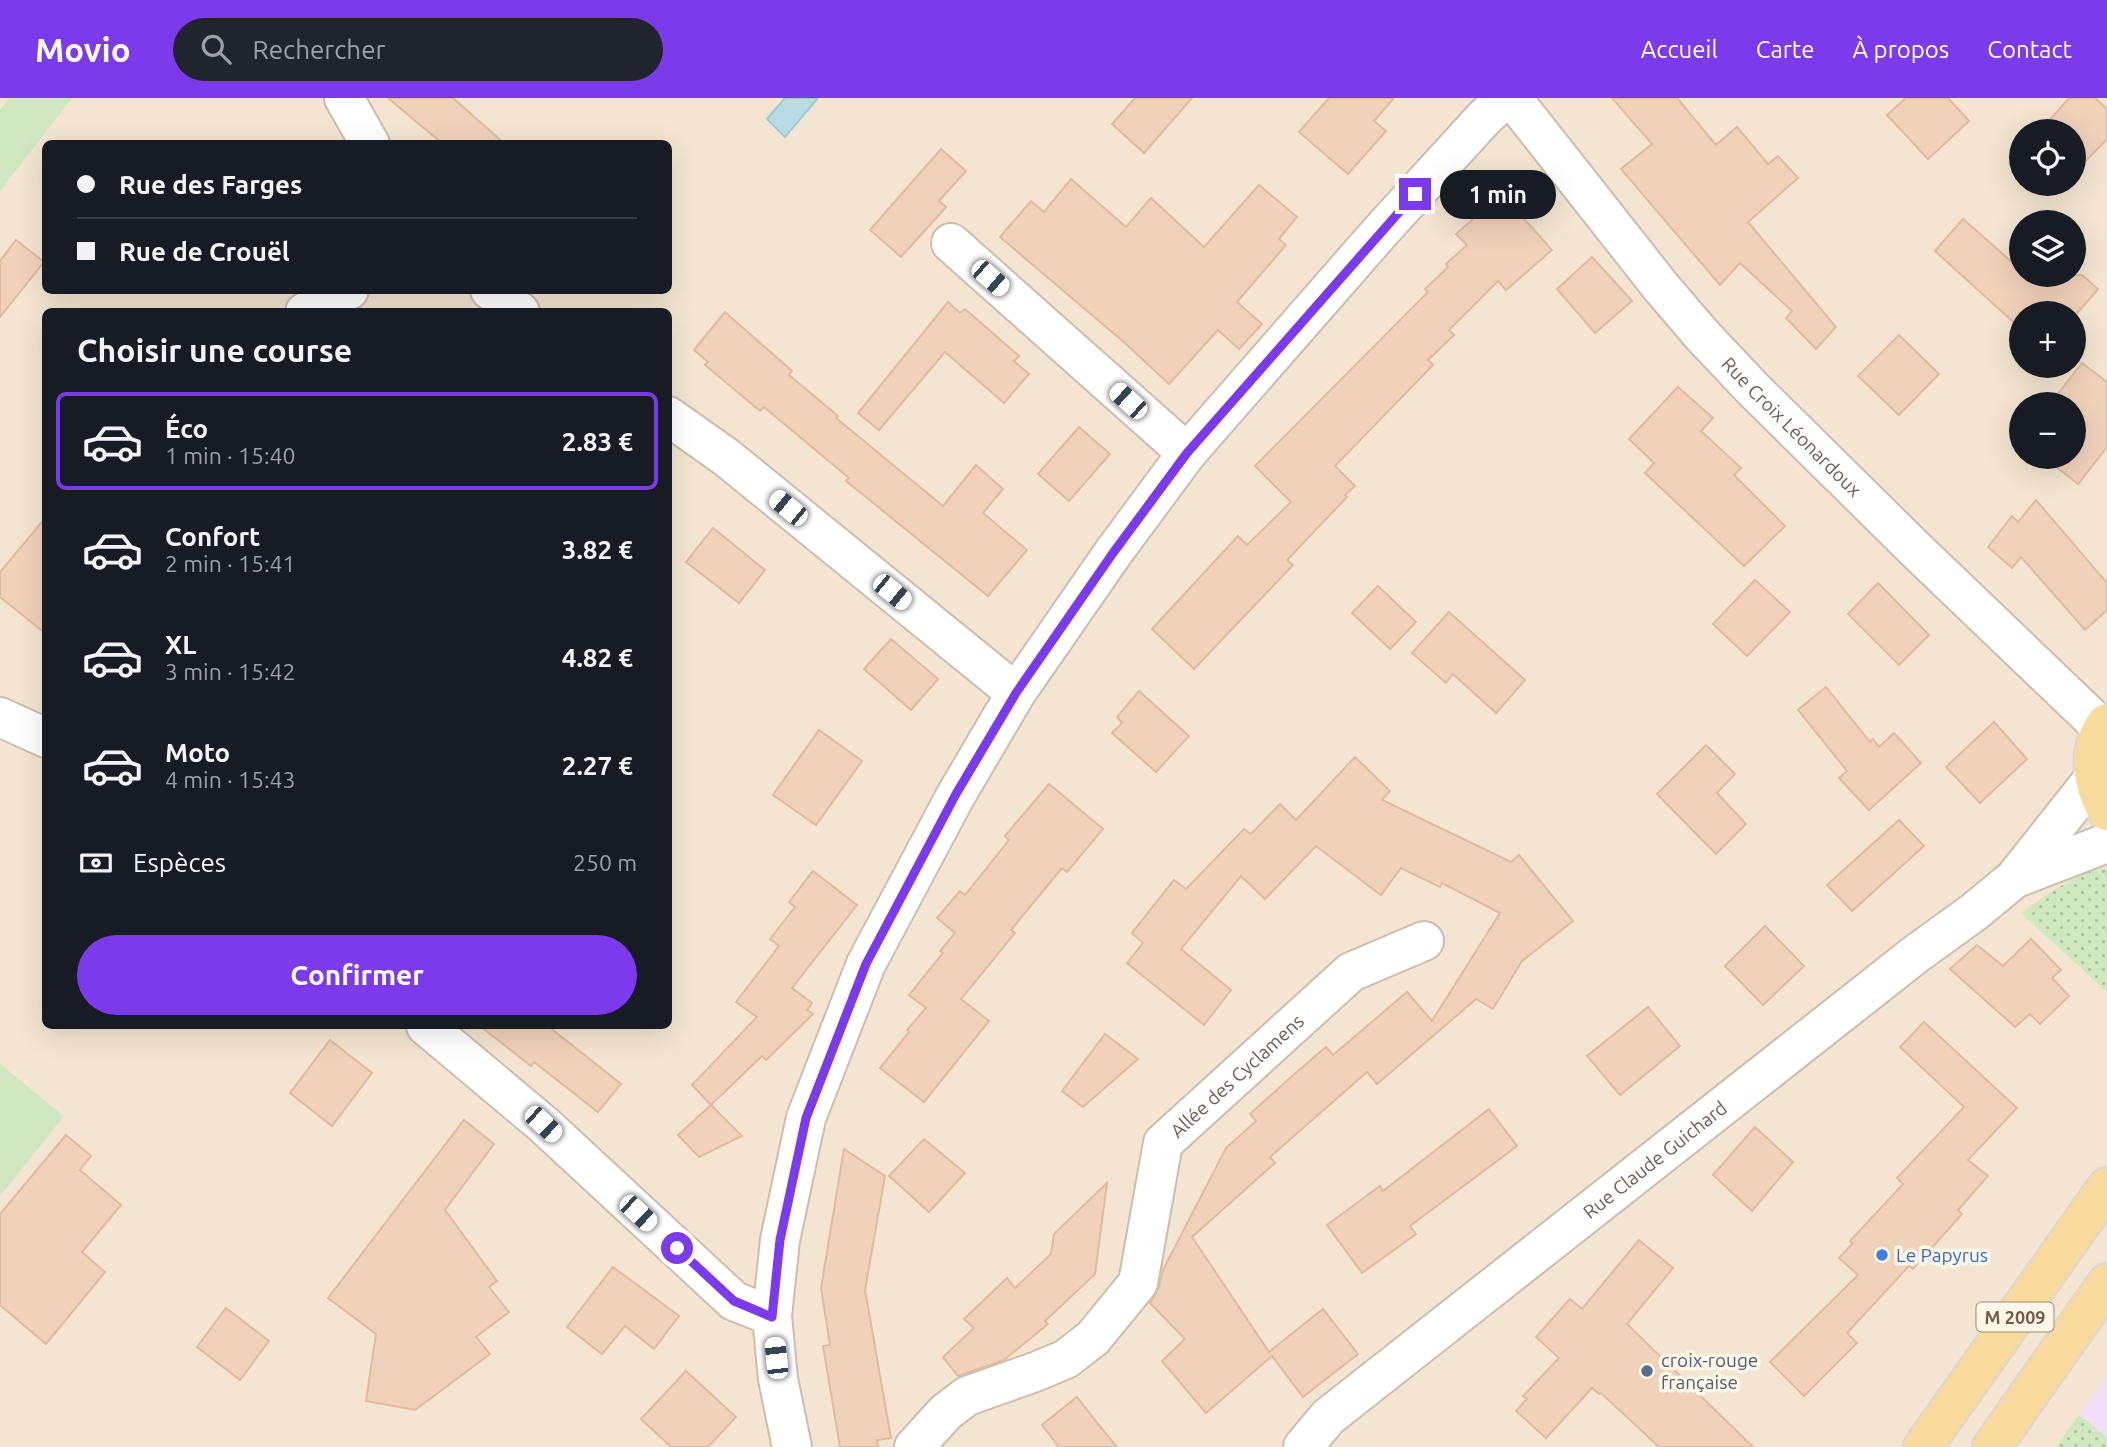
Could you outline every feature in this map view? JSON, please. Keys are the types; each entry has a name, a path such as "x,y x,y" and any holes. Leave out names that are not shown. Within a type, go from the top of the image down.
{"main road":[{"path":"2101,794 2093,761 2096,744 2105,726"},
{"name":"M 2009","path":"1923,1447 2107,1187"},
{"name":"M 2009","path":"1992,1447 2107,1283"}],"street":[{"path":"344,98 368,140"},
{"path":"792,1447 778,1379 772,1317 780,1240 806,1118 866,964 956,794 1016,693 1113,553 1187,453 1380,232 1484,118 1506,98"},
{"name":"Rue Croix Léonardoux","path":"1512,98 1661,287 1751,387 1915,549 2105,726"},
{"path":"951,243 1187,453"},
{"path":"314,308 341,294"},
{"path":"495,294 515,308"},
{"path":"672,419 726,457 1016,693"},
{"path":"0,717 42,736"},
{"name":"Rue Claude Guichard","path":"1303,1447 1328,1417 1916,954 1974,912 2014,879 2101,794"},
{"name":"Rue Claude Guichard","path":"2014,879 2107,843"},
{"name":"Allée des Cyclamens","path":"914,1447 946,1412 967,1396 1066,1359 1093,1338 1138,1283 1163,1143 1351,972 1424,941"},
{"path":"430,1029 543,1124 734,1301 772,1317"}],"shaded area":[{"path":"0,98 2107,98 2107,1447 0,1447"},
{"path":"2107,1376 2107,1447 2056,1447 2079,1415"}],"green space":[{"path":"9,98 72,98 0,191 0,110"},
{"path":"2107,868 2107,992 2021,913 2073,879"},
{"path":"0,1064 64,1116 0,1196"},
{"path":"2079,1415 2107,1437 2107,1447 2056,1447"}],"water":[{"path":"785,98 818,98 785,137 767,119"}],"building":[{"path":"388,98 453,98 500,140 438,140"},
{"path":"1135,98 1192,98 1144,153 1112,124"},
{"path":"1329,98 1394,98 1374,121 1386,131 1348,174 1299,132"},
{"path":"1612,98 1677,98 1716,145 1737,127 1768,164 1778,156 1798,178 1748,222 1836,327 1816,349 1786,318 1792,311 1740,263 1720,285 1621,169 1652,144"},
{"path":"1906,98 1948,98 1969,121 1928,159 1887,115"},
{"path":"2069,98 2095,98 2107,109 2107,139 2086,161 2086,119 2051,119"},
{"path":"941,149 966,171 939,201 946,207 901,257 870,230"},
{"path":"1071,179 1126,227 1151,198 1204,247 1259,185 1297,217 1279,239 1286,245 1237,302 1262,324 1239,349 1218,330 1169,384 1000,237 1031,201 1044,212"},
{"path":"1494,201 1508,201 1552,250 1506,290 1498,281 1449,330 1454,335 1428,360 1433,365 1335,466 1355,486 1345,495 1347,497 1287,560 1293,565 1194,669 1152,629 1238,536 1247,545 1291,502 1255,466 1428,292 1425,289 1467,245 1456,234"},
{"path":"1963,219 2009,259 2009,287 2086,287 2086,278 2098,289 2086,303 2009,301 2009,318 1935,251"},
{"path":"16,240 42,260 42,264 0,317 0,261"},
{"path":"1592,257 1632,301 1595,333 1557,289"},
{"path":"948,302 960,313 965,309 1019,356 1014,361 1029,374 1004,403 945,352 879,430 858,413"},
{"path":"725,312 792,371 789,375 838,416 836,418 943,506 976,465 1003,489 983,513 1027,550 988,596 846,481 849,478 764,407 760,411 705,365 708,362 694,350"},
{"path":"1899,335 1939,374 1899,415 1858,376"},
{"path":"2086,366 2107,382 2107,447 2078,484 2059,469 2086,469 2086,392 2059,392 2070,378 2086,378"},
{"path":"1678,387 1713,418 1701,431 1741,468 1734,475 1785,526 1744,566 1645,473 1654,463 1629,439"},
{"path":"1079,427 1110,454 1069,501 1038,474"},
{"path":"2036,500 2107,583 2107,610 2085,630 2021,557 2012,568 1988,547 2012,516 2018,522"},
{"path":"42,522 42,631 0,597 0,572"},
{"path":"713,528 765,570 739,603 686,562"},
{"path":"1755,580 1790,612 1747,656 1713,624"},
{"path":"1878,583 1929,635 1899,665 1848,614"},
{"path":"1378,586 1416,622 1390,649 1352,613"},
{"path":"1449,612 1525,680 1496,713 1453,674 1446,683 1412,653"},
{"path":"891,639 938,679 911,710 864,669"},
{"path":"1826,687 1870,742 1873,739 1879,747 1894,733 1921,763 1869,810 1839,778 1847,771 1798,710"},
{"path":"1139,691 1189,736 1156,772 1112,733 1122,723 1117,717"},
{"path":"1994,722 2027,759 1980,803 1946,767"},
{"path":"819,730 862,761 816,825 773,795"},
{"path":"1706,745 1735,774 1717,793 1746,824 1716,854 1657,794"},
{"path":"1355,757 1390,791 1382,800 1511,862 1519,855 1573,921 1522,961 1493,1009 1476,999 1377,1084 1367,1072 1270,1157 1275,1163 1192,1237 1269,1352 1323,1309 1358,1354 1303,1397 1272,1356 1206,1413 1162,1361 1185,1339 1150,1303 1159,1287 1163,1270 1226,1148 1256,1121 1250,1114 1290,1078 1326,1047 1333,1055 1407,992 1432,1021 1500,913 1442,883 1440,887 1401,868 1381,895 1316,846 1265,899 1241,876 1181,949 1231,990 1204,1025 1127,963 1143,943 1132,933 1174,880 1186,889 1244,829 1251,834 1280,804 1296,820"},
{"path":"1049,784 1103,829 1067,872 1062,868 1011,930 1015,933 961,999 989,1021 924,1102 880,1068 926,1008 909,995 943,953 940,951 955,933 937,918 960,891 965,895 1009,840 1005,836"},
{"path":"1899,820 1924,846 1852,911 1827,885"},
{"path":"813,871 857,905 792,988 812,1003 807,1010 813,1014 766,1060 762,1056 711,1105 692,1085 757,1017 736,1002 779,946 770,939 795,907 789,902"},
{"path":"1765,926 1804,966 1763,1005 1725,966"},
{"path":"2031,939 2061,970 2052,978 2069,996 2040,1024 2030,1014 2015,1027 1950,969 1977,945 2003,966"},
{"path":"1648,1007 1680,1046 1620,1095 1587,1056"},
{"path":"1924,1022 2017,1108 1968,1160 1988,1176 1958,1210 1962,1214 1913,1269 1909,1266 1847,1333 1857,1343 1804,1396 1770,1362 1858,1275 1839,1258 1853,1243 1850,1241 1903,1184 1897,1178 1964,1107 1900,1047"},
{"path":"484,1029 552,1029 621,1084 598,1112 534,1062 531,1066"},
{"path":"1105,1034 1138,1059 1083,1107 1062,1091"},
{"path":"330,1040 372,1073 332,1126 290,1093"},
{"path":"711,1105 742,1136 699,1157 678,1135"},
{"path":"1489,1109 1517,1146 1410,1226 1416,1234 1362,1273 1327,1225 1380,1186 1383,1191"},
{"path":"464,1120 494,1144 445,1210 497,1281 489,1287 509,1312 476,1337 490,1354 415,1410 366,1401 376,1334 328,1298"},
{"path":"1755,1127 1793,1162 1752,1211 1713,1175"},
{"path":"66,1135 91,1156 80,1170 121,1205 82,1252 105,1272 46,1344 0,1305 0,1214"},
{"path":"924,1139 965,1173 929,1212 889,1176"},
{"path":"844,1149 885,1176 865,1290 891,1438 877,1440 878,1447 840,1447 823,1346 830,1345 821,1288"},
{"path":"1107,1183 1095,1274 1045,1321 1048,1324 1004,1360 958,1376 943,1357 974,1328 964,1319 1007,1278 1015,1288 1051,1254 1054,1234"},
{"path":"1639,1240 1673,1268 1627,1324 1753,1447 1659,1447 1601,1393 1592,1388 1546,1438 1516,1411 1527,1399 1523,1396 1559,1358 1536,1337 1570,1299 1582,1309"},
{"path":"613,1267 679,1316 654,1349 625,1326 602,1354 567,1327"},
{"path":"226,1308 269,1341 240,1380 197,1347"},
{"path":"686,1371 736,1417 708,1447 671,1447 641,1419"},
{"path":"1077,1397 1117,1447 1059,1447 1042,1425"}],"place":[{"name":"Le Papyrus","path":"1882,1255"},
{"name":"croix-rouge française","path":"1647,1371"}],"route":[{"path":"677,1248 734,1301 772,1317 780,1240 806,1118 866,964 956,794 1016,693 1113,553 1187,453 1415,194"}]}
